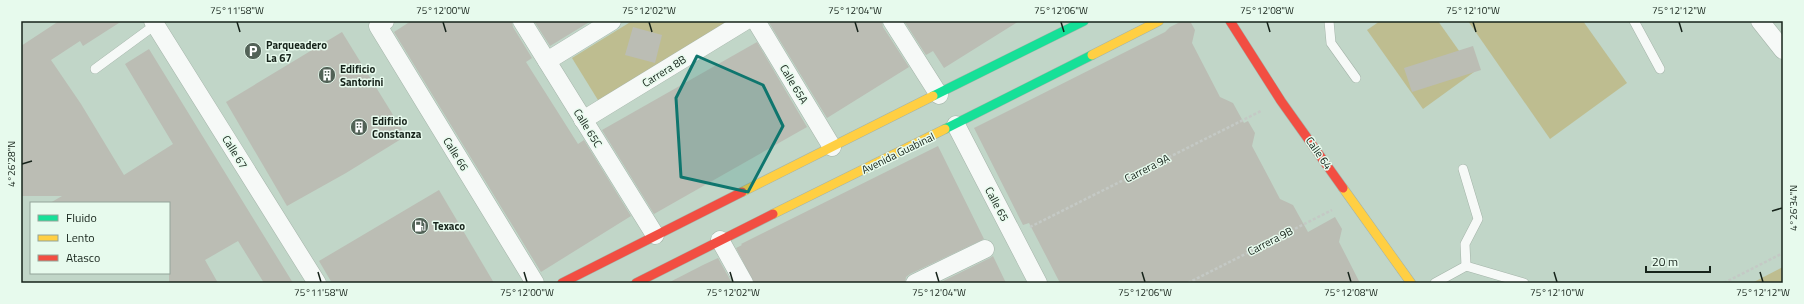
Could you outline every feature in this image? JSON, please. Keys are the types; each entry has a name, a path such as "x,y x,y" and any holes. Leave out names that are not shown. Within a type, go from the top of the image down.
{"main road":[{"path":"562,283 654,235 939,95 1084,21"},
{"name":"Avenida Guabinal","path":"636,283 720,240 956,125 1159,21"},
{"name":"Calle 64","path":"1230,21 1281,101 1411,283"}],"street":[{"name":"Calle 65C","path":"522,21 654,235"},
{"path":"547,62 612,21"},
{"name":"Carrera 8B","path":"583,120 745,21"},
{"name":"Calle 65A","path":"756,21 832,147"},
{"path":"892,21 939,95"},
{"path":"1760,21 1783,50"},
{"name":"Calle 67","path":"154,23 317,283"},
{"name":"Calle 66","path":"381,23 535,283"},
{"name":"Calle 65","path":"956,125 1038,283"},
{"path":"720,240 744,283"},
{"path":"915,283 985,249"}],"lane":[{"path":"1329,21 1331,42 1356,78"},
{"path":"1634,21 1660,69"},
{"path":"95,69 154,23"},
{"path":"1463,169 1478,219 1465,244 1466,266"},
{"path":"1435,283 1466,266 1524,283"}],"path":[{"name":"Carrera 9A","path":"1013,234 1281,101"},
{"name":"Carrera 9B","path":"1188,283 1352,200"},
{"path":"1724,283 1783,253"}],"highlighted area":[{"path":"697,56 763,85 783,126 748,192 681,177 676,98"}],"shaded area":[{"path":"632,21 725,21 729,27 601,105 572,58"},
{"path":"1380,21 1438,21 1474,72 1423,109 1367,30"},
{"path":"1468,21 1583,21 1627,83 1550,139"},
{"path":"1783,267 1783,283 1752,283"}],"building":[{"path":"59,21 122,21 83,46 80,41 51,60 81,104 124,175 173,144 125,64 149,49 293,283 264,283 238,241 205,260 218,283 169,283 170,202 52,202 62,196 21,196 21,46"},
{"path":"411,21 512,21 513,27 532,58 526,62 578,144 584,140 631,216 541,272 394,32"},
{"path":"534,21 591,21 550,46"},
{"path":"768,21 882,21 883,27 909,67 827,118"},
{"path":"904,21 1019,21 944,68 933,51 926,55"},
{"path":"1182,21 1190,21 1195,30 1192,43 1220,97 1233,103 1244,123 1248,121 1255,133 1252,146 1280,199 1293,205 1308,232 1335,217 1342,229 1339,242 1360,283 1060,283 1029,223 1023,225 974,128 1165,32 1170,27"},
{"path":"633,27 662,35 655,63 625,55"},
{"path":"342,32 406,136 346,173 287,206 226,102"},
{"path":"757,42 807,127 654,214 602,130"},
{"path":"1473,46 1481,70 1412,92 1404,68"},
{"path":"938,146 984,239 910,274 906,277 905,283 754,283 736,248 742,245 741,244"},
{"name":"Texaco","path":"439,190 494,283 332,283 319,261"},
{"path":"993,256 1006,283 939,283 990,258"},
{"path":"718,258 732,283 668,283 703,265"}],"traffic: fast":[{"path":"933,96 1084,21"},
{"path":"945,129 1092,55"}],"traffic: slow":[{"path":"1092,55 1159,21"},
{"path":"742,192 933,96"},
{"path":"773,214 945,129"},
{"path":"1343,188 1411,283"}],"traffic: jam":[{"path":"1230,21 1281,101 1343,188"},
{"path":"562,283 742,192"},
{"path":"636,283 773,214"}],"place":[{"name":"Parqueadero La 67","path":"253,51"},
{"name":"Edificio Santorini","path":"327,75"},
{"name":"Edificio Constanza","path":"359,127"},
{"name":"Texaco","path":"420,226"}]}
